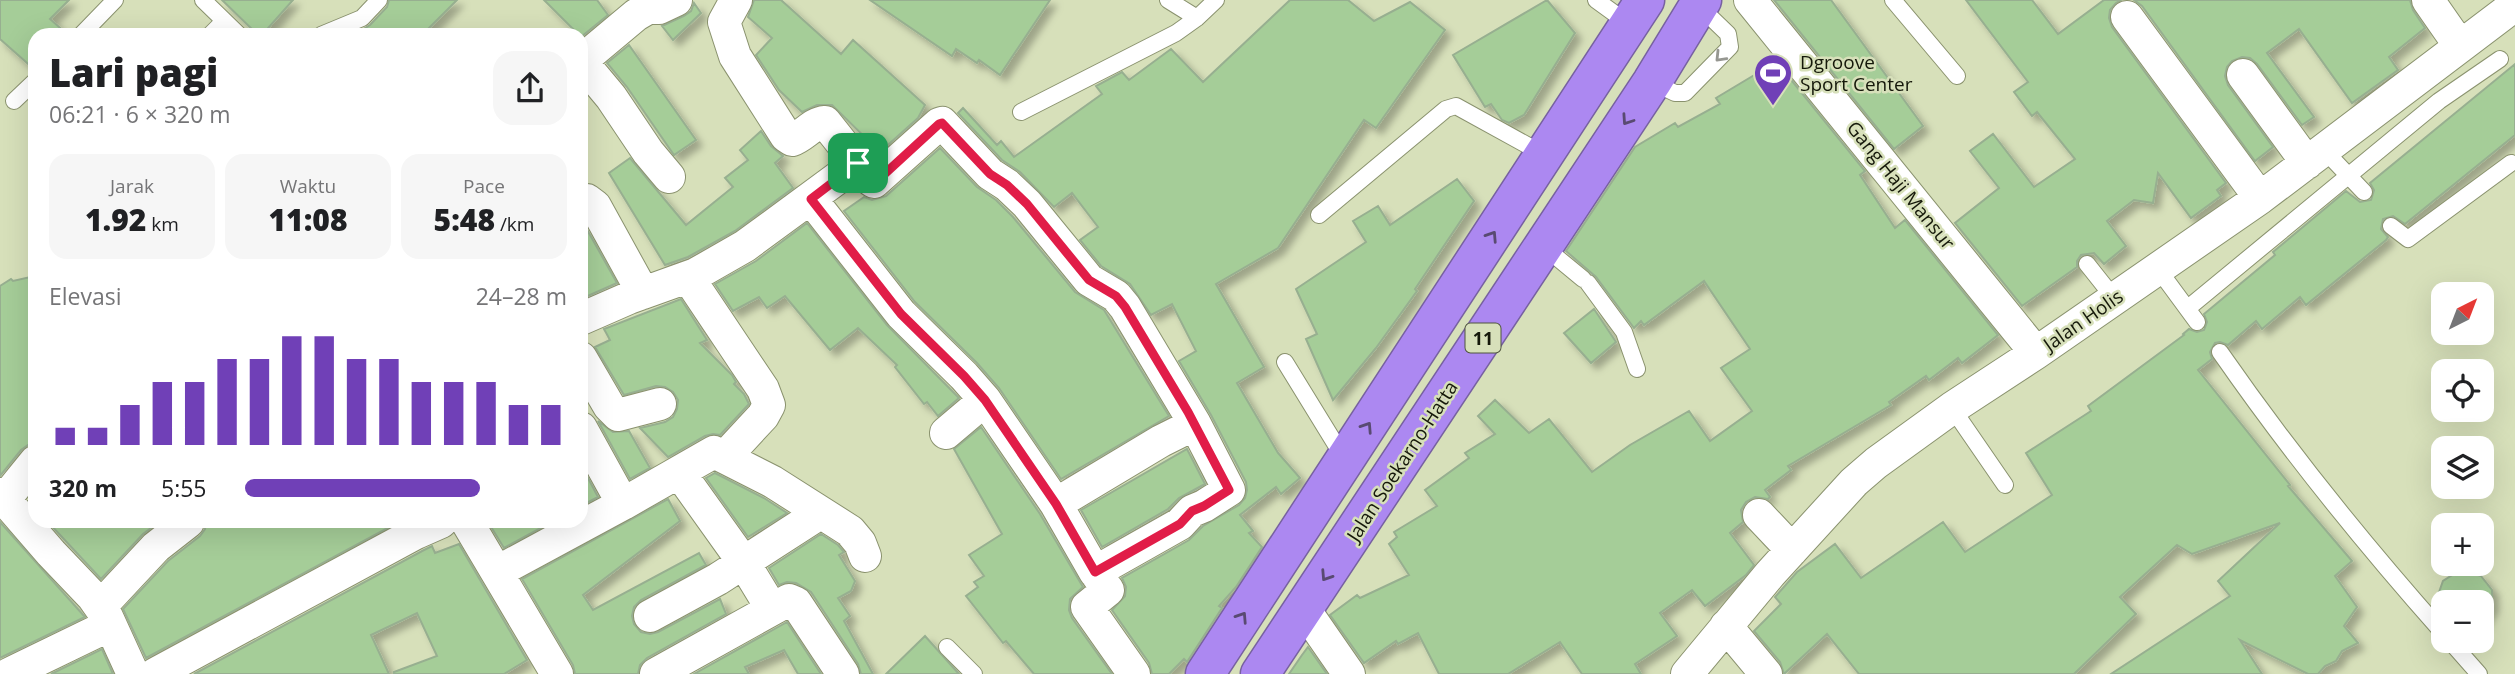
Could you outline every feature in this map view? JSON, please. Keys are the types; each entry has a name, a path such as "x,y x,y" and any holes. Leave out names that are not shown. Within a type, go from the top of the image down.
{"highway":[{"name":"Jalan Soekarno-Hatta","path":"1260,674 1652,82 1701,3"},
{"name":"11","path":"1205,674 1637,12"}],"street":[{"path":"588,53 628,8 659,8 676,0"},
{"path":"736,0 724,22 735,56 786,136 792,140 820,122 825,122 871,180 878,180 939,124 946,125 990,174 1007,185 1027,204 1089,280 1116,296 1195,424 1229,490 1192,511 1180,524 1095,572"},
{"name":"Gang Haji Mansur","path":"1750,0 2030,345"},
{"path":"2428,0 2460,46"},
{"name":"Jalan Holis","path":"1686,674 1792,550 1863,474 1952,408 2030,345 2114,298 2260,198 2515,5"},
{"path":"2127,17 2260,198"},
{"path":"588,69 669,177"},
{"path":"2243,75 2316,156"},
{"path":"588,316 688,277 745,246 858,163"},
{"path":"811,199 901,314 985,400 1056,504 1108,590 1087,607 1134,674"},
{"path":"588,201 595,206 643,293"},
{"path":"688,277 763,389 769,405 725,457"},
{"path":"588,370 609,406 620,415 660,404"},
{"path":"946,433 985,400"},
{"path":"588,422 609,406"},
{"path":"1056,504 1161,440 1195,424"},
{"path":"588,441 623,504"},
{"path":"588,523 714,452 772,482 850,531 860,543 864,556"},
{"path":"28,469 2,497 28,527"},
{"path":"678,472 744,563 772,609"},
{"path":"650,616 744,563 820,513"},
{"path":"1759,515 1792,550"},
{"path":"29,528 105,616 133,674"},
{"path":"9,674 105,616 156,547 180,528"},
{"path":"155,674 418,528"},
{"path":"471,528 557,674"},
{"path":"497,572 579,528"},
{"path":"656,674 789,600 796,603 844,674"},
{"path":"1304,609 1349,674"},
{"path":"1726,626 1766,674"}],"lane":[{"path":"88,28 115,0"},
{"path":"203,0 232,28"},
{"path":"338,28 362,18 379,0"},
{"path":"1168,0 1197,19"},
{"path":"1021,112 1176,33 1197,19 1216,0"},
{"path":"1596,0 1637,12"},
{"path":"1893,0 1957,76"},
{"path":"217,28 224,21"},
{"path":"2158,269 2193,315 2350,175 2439,101 2500,59"},
{"path":"14,101 28,88"},
{"path":"1319,215 1446,109 1456,106 1545,155"},
{"path":"2316,156 2350,175 2364,192"},
{"path":"2391,226 2408,239 2511,163"},
{"path":"1543,246 1586,281 1624,332 1637,369"},
{"path":"2087,264 2114,298"},
{"path":"2220,352 2246,390 2390,573 2431,619"},
{"path":"1285,362 1345,460"},
{"path":"1952,408 2005,485"},
{"path":"947,647 974,674"},
{"path":"2460,653 2479,674"}],"building":[{"path":"0,0 69,0 50,19 60,28 28,28 28,64 0,39"},
{"path":"222,0 293,0 268,28 251,28"},
{"path":"389,0 457,0 429,28 365,28 387,7"},
{"path":"544,0 597,0 608,15 588,31 588,28 572,28"},
{"path":"754,0 781,0 841,54 853,40 925,105 918,118 880,152 832,105 817,105 802,112 779,90 756,55 772,38 748,17"},
{"path":"870,0 1050,0 1000,75 979,60 977,63 956,49 952,56"},
{"path":"1290,0 1348,0 1374,21 1410,2 1445,30 1376,128 1364,120 1278,248 1216,284 1264,367 1237,383 1278,453 1300,478 1281,494 1276,487 1240,515 1253,531 1249,533 1262,547 1236,587 1219,606 1222,608 1187,662 1184,659 1169,674 1152,674 1149,663 1112,610 1125,596 1126,587 1122,578 1189,540 1203,526 1239,505 1245,498 1246,482 1179,361 1196,351 1172,304 1151,315 1130,284 1101,266 1080,240 1098,227 1072,193 1054,207 1020,172 1002,160 958,113 963,108 997,145 1001,141 1014,157 1102,94 1096,86 1122,72 1129,80 1171,49 1203,82"},
{"path":"1547,0 1575,33 1524,115 1509,123 1502,120 1491,104 1485,107 1453,55"},
{"path":"1774,0 1831,0 1923,126 1894,149"},
{"path":"1966,0 2032,0 2058,34 2104,0 2121,0 2110,10 2112,27 2226,183 2217,190 2221,196 2191,218 2158,173 2153,203 2134,200 2107,221 2126,246 2104,264 2094,253 2081,255 2077,267 2022,306 1955,223 1999,188 1970,151 1993,134 2034,187 2075,159 2037,112 2032,116 2014,92 2028,82"},
{"path":"2134,0 2410,0 2425,28 2389,57 2398,70 2352,103 2299,29 2267,53 2314,117 2302,125 2257,64 2250,58 2242,57 2232,61 2225,76 2228,85 2273,147 2255,161 2142,6"},
{"path":"694,3 701,13 673,40 662,26 691,11"},
{"path":"629,45 696,140 674,155 607,63"},
{"path":"1771,55 1865,171 1860,175 1895,228 1905,220 1998,335 1962,363 1958,358 1929,380 1926,376 1889,402 1891,405 1788,466 1791,470 1765,490 1770,497 1768,499 1755,497 1746,502 1741,510 1743,522 1730,533 1754,565 1746,575 1705,606 1692,590 1660,613 1677,636 1635,664 1641,674 1582,674 1560,642 1508,674 1439,674 1418,633 1398,644 1396,641 1364,663 1330,615 1357,595 1360,598 1409,575 1389,544 1397,537 1394,532 1437,506 1425,490 1469,458 1465,453 1495,434 1478,416 1495,400 1529,433 1549,419 1592,472 1630,445 1689,411 1710,441 1752,411 1721,368 1750,349 1704,281 1644,325 1641,321 1634,328 1596,277 1566,251 1635,147 1675,123 1678,127 1720,104 1716,98 1771,65 1766,58"},
{"path":"2515,64 2515,135 2405,224 2393,216 2383,219 2381,229 2388,237 2386,240 2306,305 2300,297 2262,329 2256,321 2228,345 2215,343 2210,352 2212,359 2198,370 2290,485 2288,486 2352,561 2335,576 2357,607 2344,626 2358,643 2342,651 2336,661 2325,666 2318,674 2308,674 2240,640 2262,674 2111,674 2230,596 2218,581 2280,523 2192,554 2177,545 2120,597 2136,614 2074,674 1859,674 1827,634 1784,674 1780,662 1754,631 1781,604 1775,597 1797,572 1835,544 1861,578 1943,522 1965,552 2052,495 2026,453 2091,411 2088,406 2189,329 2197,332 2204,330 2207,322 2204,314 2346,191 2360,202 2371,200 2374,190 2370,183"},
{"path":"761,131 771,146 783,156 775,163 793,188 735,231 688,257 665,265 609,173 630,158 686,225 733,187 725,178 748,160 740,150"},
{"path":"940,148 977,187 996,200 1013,217 1075,292 1104,310 1169,416 1061,479 999,388 915,302 844,211 864,197 872,200 886,196"},
{"path":"1457,179 1474,201 1415,289 1417,291 1376,348 1333,400 1306,339 1317,334 1296,289 1366,242 1353,221 1378,206 1390,225"},
{"path":"807,223 887,325 959,398 938,416 927,402 924,404 895,367 897,365 858,328 830,350 785,296 767,308 759,297 733,311 715,284 756,261"},
{"path":"588,231 617,283 588,296"},
{"path":"28,278 28,445 0,476 0,286 11,279 13,281"},
{"path":"681,299 707,340 700,343 732,375 736,382 734,384 749,404 720,435 705,436 668,457 640,428 665,422 673,417 678,400 673,392 656,386 624,395 595,347 610,340 604,329"},
{"path":"1594,309 1616,342 1591,363 1564,333"},
{"path":"598,421 613,432 629,431 650,468 630,479"},
{"path":"981,427 1040,514 1083,587 1070,599 1069,610 1112,674 1034,674 1006,641 1003,643 966,596 978,587 974,582 984,576 969,555 1002,534 954,449"},
{"path":"1187,449 1205,484 1102,547 1081,510"},
{"path":"715,473 787,513 748,537 706,478"},
{"path":"588,478 598,497 588,502"},
{"path":"668,499 680,521 583,595 593,610 699,553 706,565 641,600 634,607 634,624 641,632 658,632 720,599 726,614 647,658 640,665 638,674 575,674 573,665 522,579"},
{"path":"0,522 85,617 0,658"},
{"path":"54,528 151,528 143,534 101,579"},
{"path":"388,528 146,658 123,609 168,561 205,529"},
{"path":"492,528 541,528 504,548"},
{"path":"821,534 844,552 839,555 855,581 851,591 838,598 850,616 844,621 873,674 861,674 858,664 811,592 796,583 779,585 769,568"},
{"path":"459,544 527,660 504,674 394,674 437,656 417,613 371,635 389,674 194,674 432,546 435,553"},
{"path":"2451,576 2481,576 2492,590 2440,590 2443,581"},
{"path":"787,622 821,674 798,674 784,650 745,667 749,674 694,674"},
{"path":"925,636 959,674 886,674"},
{"path":"1308,647 1327,674 1289,674 1302,655"},
{"path":"102,649 113,674 51,674"}],"place":[{"name":"Dgroove Sport Center","path":"1773,107"}],"route":[{"path":"939,124 946,125 990,174 1007,185 1027,204 1089,280 1116,296 1125,307 1188,412 1229,490 1192,511 1180,524 1095,572 1056,504 985,400 901,314 811,199 858,163 874,182 939,124"}]}
